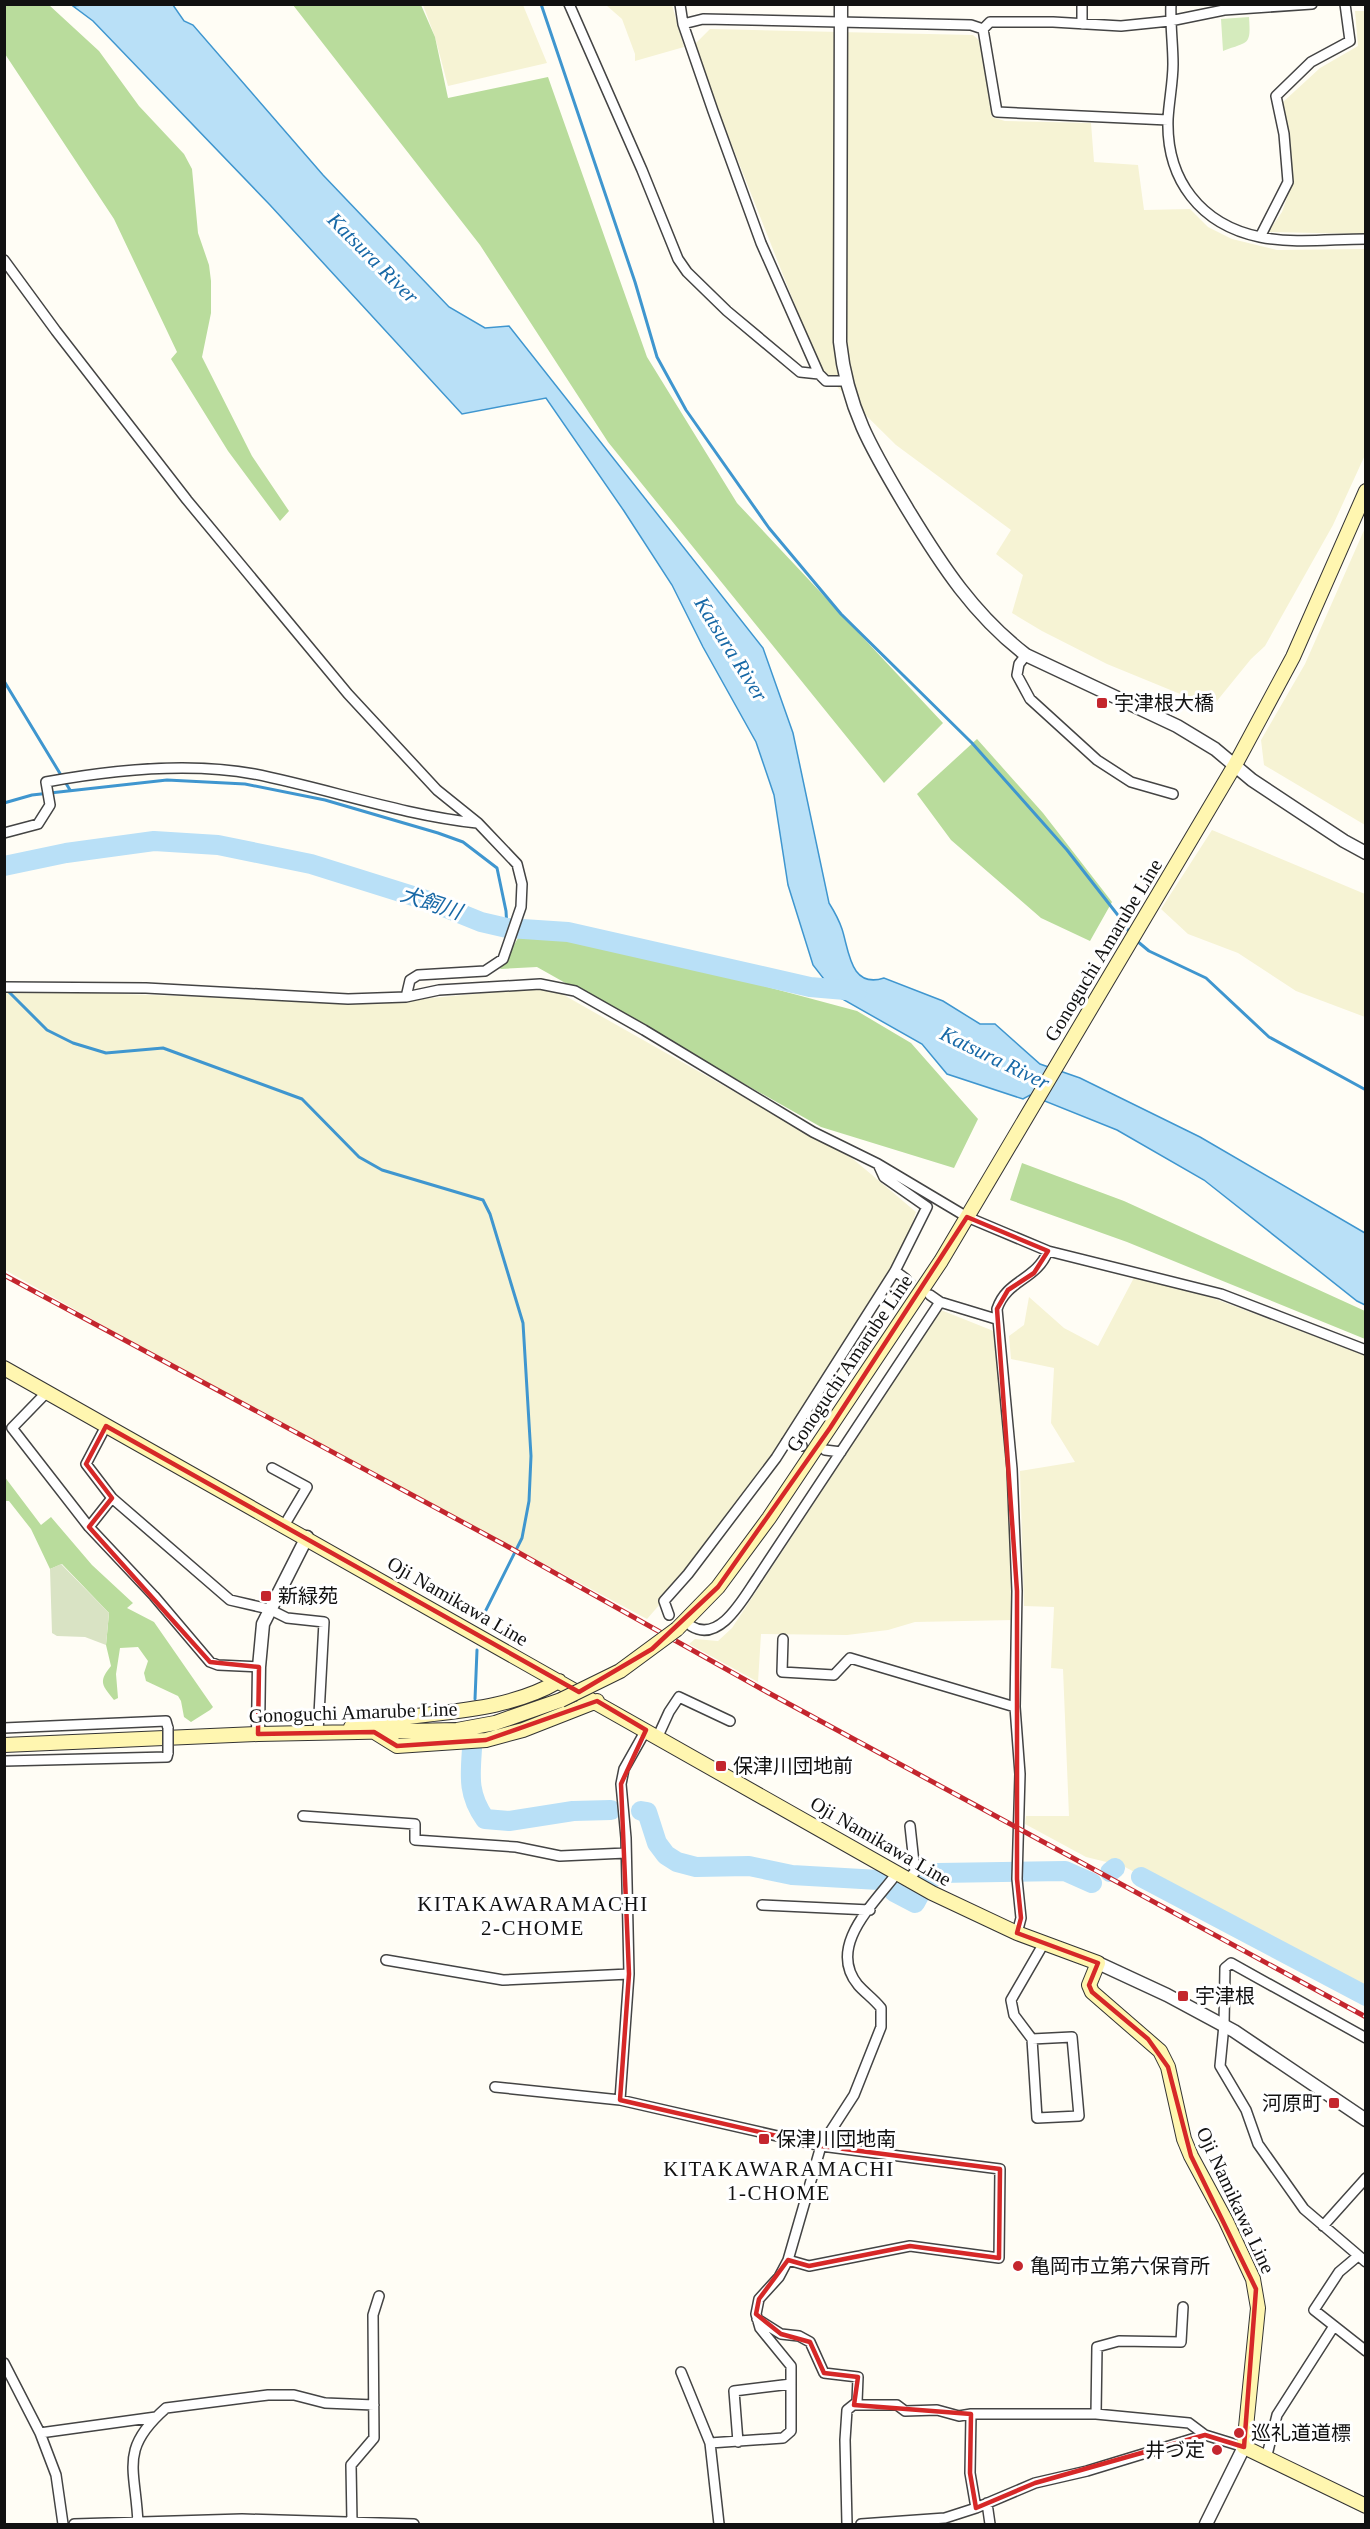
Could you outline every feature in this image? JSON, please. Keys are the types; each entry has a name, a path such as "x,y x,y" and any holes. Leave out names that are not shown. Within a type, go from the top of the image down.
{"main road":[{"name":"Gonoguchi Amarube Line","path":"4,1745 258,1734 457,1730 495,1723 561,1700 620,1671 684,1628 718,1587 769,1518 967,1218 1235,765 1293,657 1365,491"},
{"name":"Oji Namikawa Line","path":"4,1368 285,1524 906,1879 1017,1933 1098,1963 1089,1985 1092,1992 1160,2052 1168,2067 1184,2139 1253,2279 1258,2308 1244,2447"},
{"path":"324,1733 384,1718 440,1715 500,1704 538,1693 559,1681"},
{"path":"374,1732 397,1746 486,1740 523,1730 597,1701"},
{"path":"1244,2447 1365,2506"}],"street":[{"path":"569,4 642,170 678,259 687,272 728,311 800,372 819,374"},
{"path":"680,4 683,24 761,243 819,374 826,381 845,381"},
{"path":"841,4 840,342 845,381 863,433 955,583 987,622 1026,655 1177,726 1215,749 1252,780 1365,853"},
{"path":"1082,4 1082,24"},
{"path":"1171,4 1173,64 1168,120 1169,138 1178,175 1191,199 1215,221 1260,237 1279,239 1365,238"},
{"path":"983,29 990,22 1121,26 1170,21 1224,10 1312,4"},
{"path":"1260,237 1288,182 1284,134 1276,96 1311,62 1350,41 1345,4"},
{"path":"683,24 703,19 841,21 971,25 983,29"},
{"path":"983,29 997,112 1168,120"},
{"path":"4,260 187,500 348,694 437,790 478,823 517,864 522,884 521,907 503,959 485,971 418,975 410,980 406,997"},
{"path":"1026,655 1019,664 1017,675 1030,699 1051,719 1071,734 1097,760 1131,782 1173,794"},
{"path":"4,833 38,824 50,805 46,782 94,773 174,768 252,774 337,792 436,819 478,823"},
{"path":"4,987 146,988 348,999 406,997 439,990 540,984 575,991 813,1132 878,1164 967,1218 1048,1251 1221,1294 1365,1350"},
{"path":"669,1615 664,1601 688,1574 786,1442 895,1271 927,1207 884,1177 878,1164"},
{"path":"1017,1933 1021,1918 1017,1874 1020,1774 1015,1707 1017,1591 1012,1469 1005,1382 996,1319 1000,1300 1018,1282 1034,1273 1044,1262 1048,1251"},
{"path":"895,1271 906,1279"},
{"path":"930,1295 940,1302 996,1319"},
{"path":"684,1628 700,1632 715,1629 733,1611 940,1302"},
{"path":"47,1392 12,1428 89,1527 154,1596 210,1662 218,1665 259,1667"},
{"path":"106,1426 86,1464 112,1498 230,1600 269,1609 287,1618 324,1622 324,1733"},
{"path":"786,1442 802,1446"},
{"path":"825,1450 841,1452"},
{"path":"272,1468 307,1487 285,1524"},
{"path":"89,1527 112,1498"},
{"path":"258,1734 259,1667 263,1624 307,1537"},
{"path":"783,1639 782,1672 834,1675 849,1658 1015,1707"},
{"path":"620,2100 629,1974 626,1853 621,1784 627,1764 679,1697 730,1721"},
{"path":"4,1728 166,1721 168,1728 167,1757 4,1761"},
{"path":"303,1816 415,1824 415,1840 516,1847 560,1856 626,1853"},
{"path":"710,2443 783,2438 791,2431 791,2366 760,2328 756,2314 759,2299 779,2277 788,2260 821,2146 854,2095 881,2027 881,2008 858,1985 850,1971 846,1956 849,1940 870,1910 915,1872 910,1826"},
{"path":"762,1905 870,1910"},
{"path":"1032,2039 1072,2037 1079,2116 1037,2118 1032,2039 1014,2015 1011,2000 1044,1943"},
{"path":"386,1960 503,1980 629,1974"},
{"path":"1098,1963 1224,2025 1365,2120"},
{"path":"1365,2038 1231,1963 1225,1968 1224,2025 1220,2066 1246,2110 1258,2144 1304,2210 1362,2259 1340,2272 1314,2310 1365,2351"},
{"path":"495,2087 620,2100 821,2146 1000,2169 999,2258 910,2246 809,2266 788,2260"},
{"path":"1323,2226 1364,2182"},
{"path":"352,2522 351,2465 374,2438 373,2314 379,2296"},
{"path":"1096,2414 1097,2347 1119,2342 1181,2342 1183,2307"},
{"path":"758,2319 781,2334 799,2336 810,2342 824,2373 858,2377 857,2402 847,2410 845,2440 847,2524"},
{"path":"1266,2459 1277,2415 1334,2326"},
{"path":"4,2363 40,2433 56,2475 63,2524"},
{"path":"681,2372 710,2443 719,2524"},
{"path":"738,2442 734,2391 791,2384"},
{"path":"138,2524 132,2457 135,2444 166,2408 268,2395 294,2395 325,2403 374,2405"},
{"path":"854,2405 897,2405 905,2411 937,2410 959,2416 971,2414 1096,2414 1189,2423 1205,2435 1244,2447 1207,2524"},
{"path":"971,2414 970,2473 976,2508"},
{"path":"40,2433 156,2417"},
{"path":"861,2524 945,2518 976,2508 1035,2483 1087,2471 1205,2435"},
{"path":"987,2503 990,2524"},
{"path":"74,2524 138,2524 242,2519 414,2524"}],"highlighted area":[{"path":"967,1217 1048,1251 1034,1273 1008,1290 997,1309 1017,1591 1017,1879 1021,1918 1017,1933 1098,1963 1089,1985 1092,1992 1148,2039 1168,2067 1191,2156 1256,2289 1244,2447 1205,2435 1035,2483 976,2508 970,2473 971,2414 854,2405 858,2377 824,2373 810,2342 781,2334 756,2314 759,2299 788,2260 809,2266 910,2246 999,2258 1000,2169 821,2146 620,2100 629,1974 621,1784 646,1730 597,1701 486,1740 397,1746 374,1732 258,1734 259,1667 210,1662 89,1527 112,1498 86,1464 106,1426 579,1692 652,1649 718,1587 830,1428"}],"shaded area":[{"path":"423,5 523,5 547,63 448,86 435,37"},
{"path":"606,5 672,5 684,47 635,61 635,54 622,19"},
{"path":"1355,11 1365,11 1365,234 1268,232 1282,212 1293,180 1283,102 1320,68 1358,46"},
{"path":"710,29 973,35 981,42 992,117 1005,121 1091,123 1094,162 1138,165 1144,210 1190,209 1208,227 1232,239 1277,250 1365,249 1365,455 1333,525 1265,646 1251,659 1212,707 1107,664 1012,613 1023,575 996,554 1011,530 896,445 821,371 716,105 695,44"},
{"path":"1365,528 1365,825 1264,765 1261,740 1305,664"},
{"path":"1212,830 1365,894 1365,1017 1296,991 1238,953 1188,934 1161,909"},
{"path":"536,988 562,994 853,1159 916,1212 901,1259 788,1438 710,1547 647,1619 191,1375 5,1270 5,992 380,1003"},
{"path":"1138,1270 1365,1355 1365,1992 1123,1866 1086,1857 1025,1824 1026,1816 1069,1816 1063,1669 1051,1668 1054,1607 1024,1606 1020,1471 1075,1462 1051,1423 1054,1368 1011,1359 1009,1336 1024,1325 1029,1297 1064,1328 1098,1346"},
{"path":"941,1310 996,1332 1008,1461 1013,1620 915,1622 888,1630 847,1635 761,1634 758,1682 689,1644 695,1639 718,1641 732,1628"}],"green space":[{"path":"4,5 49,5 99,51 139,106 184,154 192,169 198,233 209,265 211,281 211,313 202,357 252,456 289,511 280,521 228,451 171,359 177,352 114,219 5,54"},
{"path":"293,5 421,5 435,37 448,98 548,77 647,357 737,503 943,723 884,783 608,442 480,245"},
{"path":"1249,17 1249,38 1238,46 1223,51 1221,19"},
{"path":"977,739 1043,813 1112,902 1090,941 1041,918 951,840 917,794"},
{"path":"551,935 689,966 857,1011 911,1043 978,1119 954,1168 821,1127 537,967 500,969 518,938"},
{"path":"1022,1163 1124,1201 1365,1311 1365,1339 1127,1242 1010,1200"},
{"path":"4,1476 41,1525 51,1517 92,1565 133,1603 127,1608 154,1622 213,1707 210,1710 191,1722 184,1717 178,1696 146,1681 144,1673 148,1661 138,1647 120,1648 116,1674 118,1698 114,1700 103,1683 104,1676 111,1666 106,1645 109,1613 62,1564 50,1569 31,1529 9,1501 5,1501"},
{"path":"61,1564 109,1613 106,1645 85,1637 57,1636 52,1633 50,1569"}],"water":[{"name":"Katsura River","path":"91,4 173,5 184,21 193,25 323,175 449,307 485,328 509,326 763,648 793,733 829,903 841,926 849,957 858,973 864,978 873,980 884,978 943,1001 980,1024 995,1024 1040,1064 1080,1078 1200,1137 1365,1233 1365,1305 1204,1180 1117,1130 1030,1095 1023,1099 947,1074 922,1044 837,996 813,965 788,885 774,795 756,742 703,647 672,585 546,398 462,414 270,205 93,21 73,6"}],"waterway":[{"path":"541,4 635,282 657,357 686,410 769,528 841,614 972,743 1067,850 1124,923 1130,934"},
{"path":"4,681 70,790"},
{"path":"4,803 32,795 167,780 245,784 325,800 463,842 497,868 506,911 507,928"},
{"name":"犬飼川","path":"4,866 66,853 154,841 218,845 311,864 429,901 481,922 507,928 568,932 810,987 857,991"},
{"path":"1137,941 1149,951 1206,978 1269,1037 1366,1090"},
{"path":"6,989 47,1030 73,1043 106,1053 163,1048 302,1099 359,1157 382,1170 483,1200 490,1214 523,1323 531,1456 529,1501 522,1538 481,1620"},
{"path":"475,1699 477,1650"},
{"path":"472,1749 471,1786 479,1810 485,1819 509,1821 573,1811 611,1810"},
{"path":"641,1811 647,1812 657,1843 666,1855 677,1862 696,1867 749,1866 792,1875 879,1880"},
{"path":"1110,1872 1115,1868"},
{"path":"894,1892 915,1903 926,1883 938,1873 1065,1871 1092,1883"},
{"path":"1141,1877 1366,1996"}],"tunnel":[{"path":"906,1279 926,1292"}],"railway":[{"path":"4,1275 505,1545 767,1692 1366,2017"}],"place":[{"name":"宇津根大橋","path":"1102,703"},
{"name":"新緑苑","path":"266,1596"},
{"name":"保津川団地前","path":"721,1766"},
{"name":"宇津根","path":"1183,1996"},
{"name":"河原町","path":"1334,2103"},
{"name":"保津川団地南","path":"764,2139"},
{"name":"亀岡市立第六保育所","path":"1018,2266"},
{"name":"巡礼道道標","path":"1239,2433"},
{"name":"井づ定","path":"1217,2450"}],"district":[{"name":"KITAKAWARAMACHI 2-CHOME","path":"533,1916"},
{"name":"KITAKAWARAMACHI 1-CHOME","path":"779,2181"}]}
